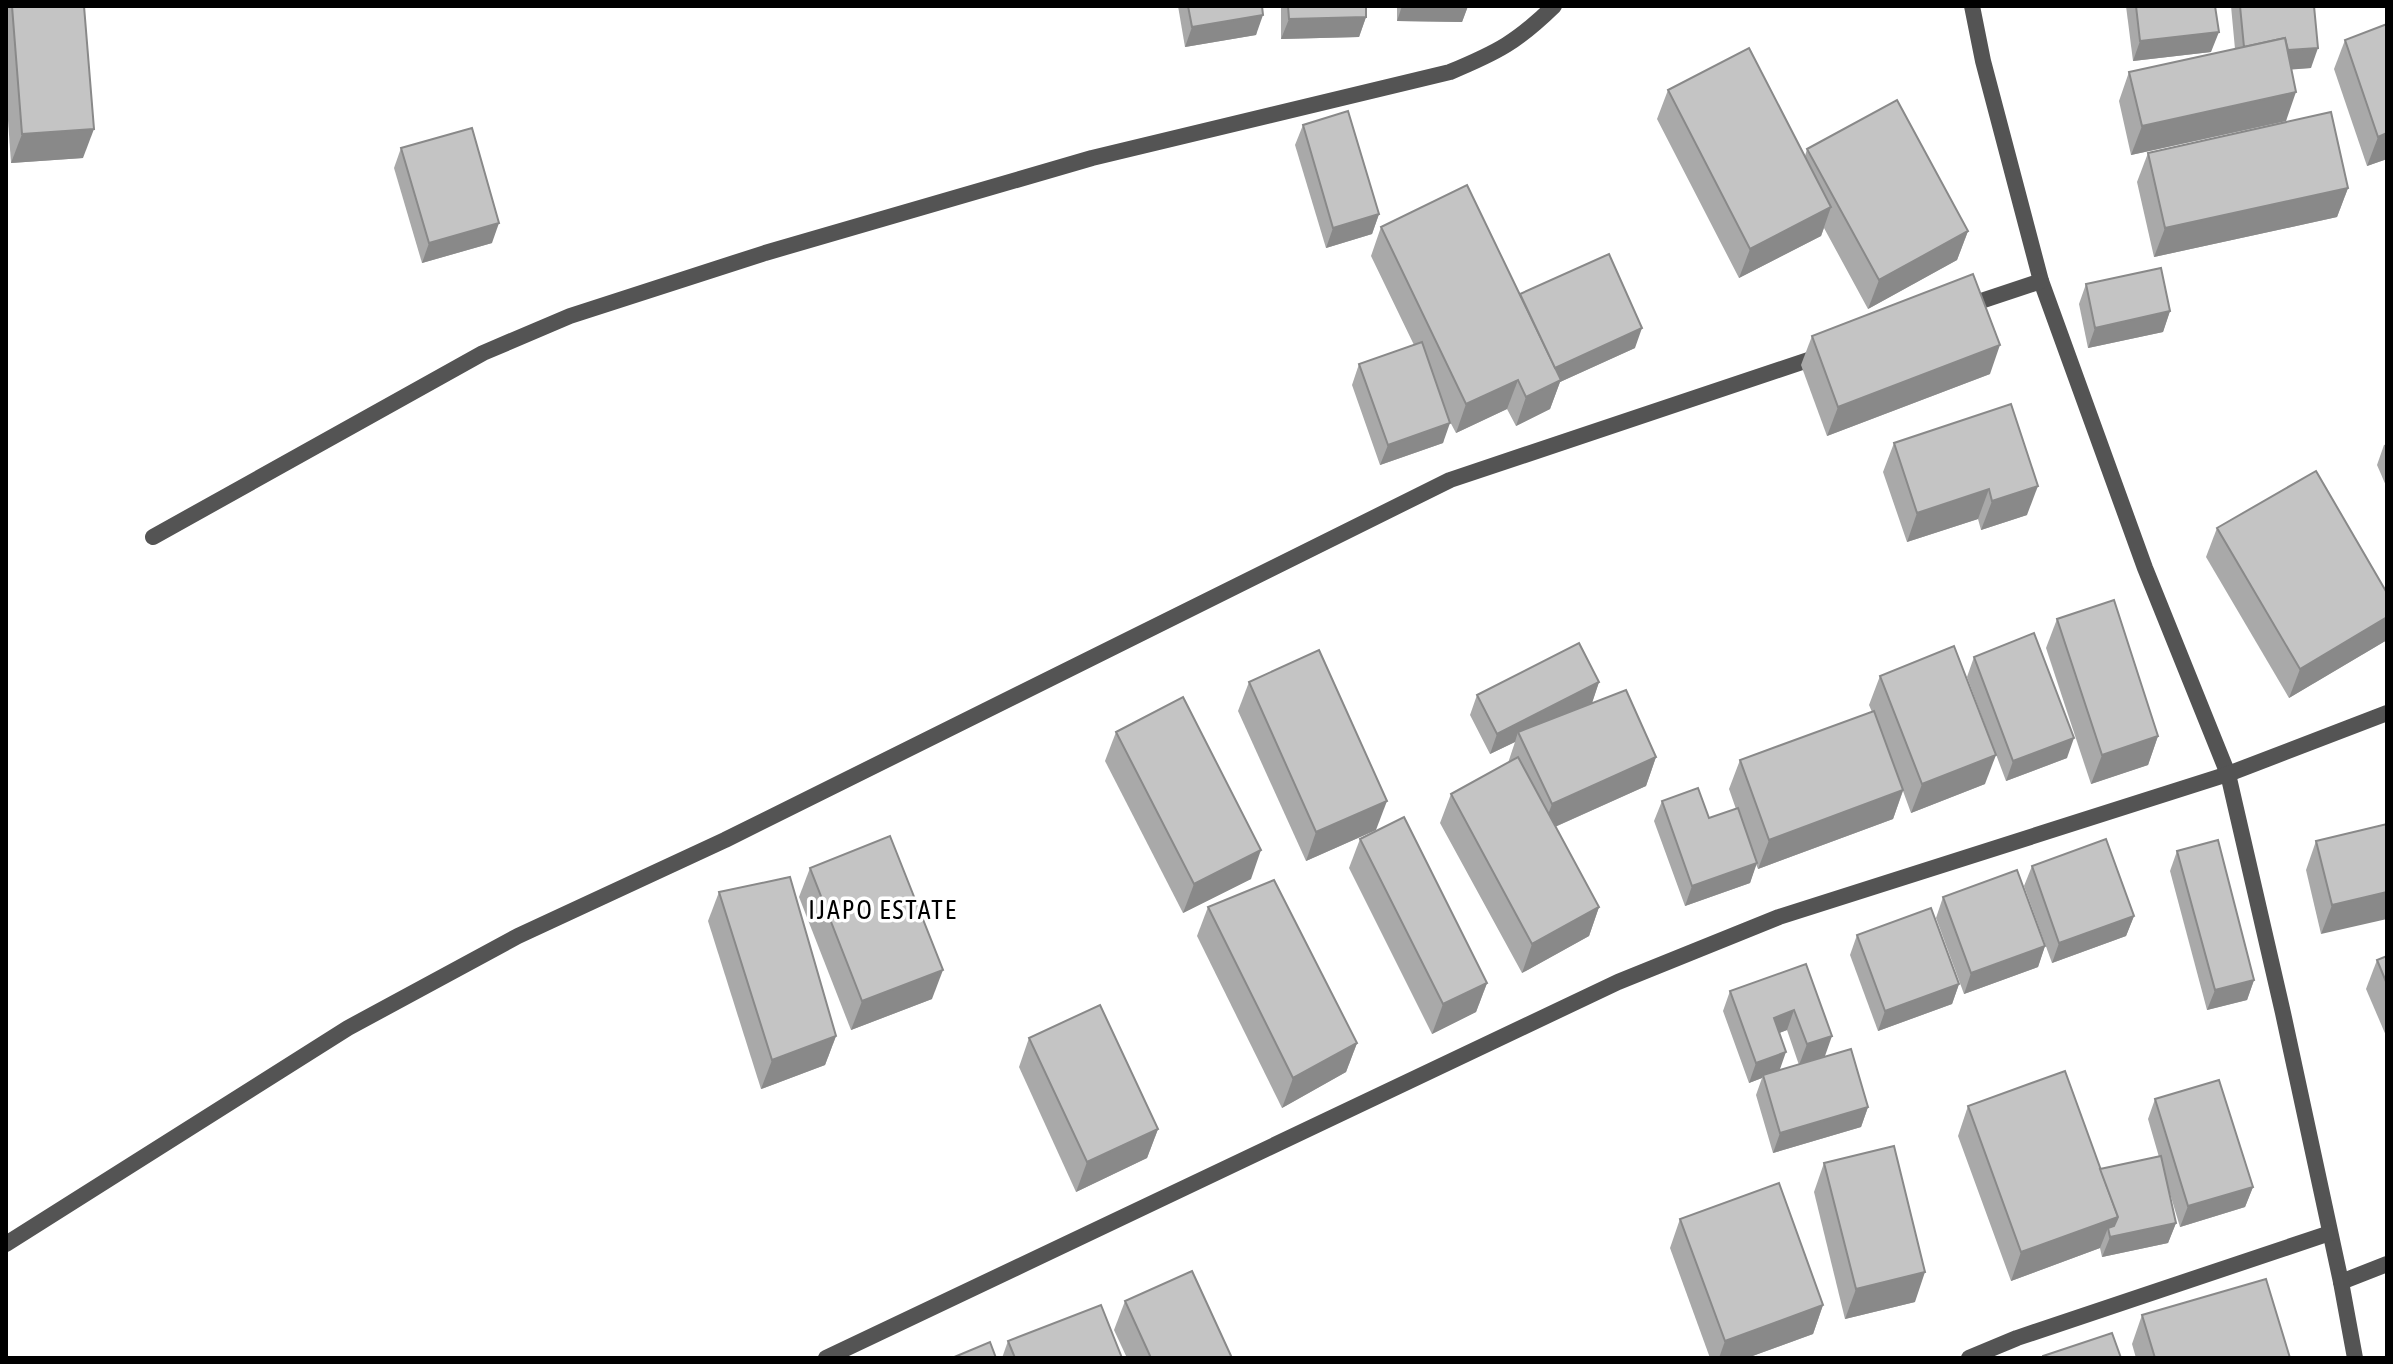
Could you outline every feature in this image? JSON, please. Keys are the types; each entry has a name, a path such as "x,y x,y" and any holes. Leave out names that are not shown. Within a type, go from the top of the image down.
{"street":[{"path":"153,537 483,353 570,316 765,253 1092,158 1450,72 1497,53 1525,34 1554,6"},
{"path":"1972,6 1983,61 2041,281 2145,568 2228,774 2341,1282 2355,1358"},
{"path":"1950,312 2041,281"},
{"path":"6,1244 348,1028 518,936 739,833 1450,480 1844,348"},
{"path":"826,1358 1618,982 1779,917 2228,774 2387,713"},
{"path":"1969,1358 2017,1338 2330,1233"},
{"path":"2341,1282 2387,1264"}],"building":[{"path":"12,6 84,6 94,129 22,134"},
{"path":"1188,6 1262,6 1263,15 1192,27"},
{"path":"1288,6 1366,6 1366,17 1289,19"},
{"path":"2136,6 2215,6 2219,32 2140,41"},
{"path":"2240,6 2314,6 2318,48 2288,50 2285,38 2244,47"},
{"path":"2387,24 2387,133 2378,137 2345,40"},
{"path":"2285,38 2296,92 2142,126 2129,72"},
{"path":"1749,48 1831,207 1750,249 1668,90"},
{"path":"1897,100 1968,231 1879,280 1807,149"},
{"path":"1348,111 1379,214 1333,228 1303,125"},
{"path":"2331,112 2348,188 2165,228 2148,153"},
{"path":"472,128 499,223 429,243 401,148"},
{"path":"1467,185 1561,380 1526,397 1518,380 1466,404 1381,227"},
{"path":"1609,254 1642,328 1555,368 1520,294"},
{"path":"2161,268 2170,311 2095,328 2086,284"},
{"path":"1973,274 2000,345 1838,407 1812,336"},
{"path":"1422,342 1450,423 1388,445 1359,364"},
{"path":"2011,404 2038,486 1992,501 1989,489 1917,513 1894,443"},
{"path":"2316,471 2387,593 2387,617 2300,669 2217,528"},
{"path":"2114,600 2158,736 2102,755 2057,619"},
{"path":"2034,633 2074,738 2013,761 1974,657"},
{"path":"1579,643 1599,682 1497,734 1477,695"},
{"path":"1954,646 1996,755 1922,784 1880,676"},
{"path":"1319,650 1387,801 1316,832 1249,682"},
{"path":"1626,690 1656,757 1552,804 1518,732"},
{"path":"1183,697 1261,850 1194,884 1116,732"},
{"path":"1874,711 1903,790 1769,840 1740,760"},
{"path":"1518,757 1599,907 1532,944 1451,794"},
{"path":"1698,788 1709,818 1738,808 1757,863 1692,886 1662,801"},
{"path":"1404,817 1487,983 1443,1004 1360,839"},
{"path":"2387,824 2387,892 2332,905 2316,841"},
{"path":"890,836 943,970 862,1001 810,868"},
{"path":"2106,839 2134,916 2059,943 2032,866"},
{"path":"2218,840 2254,980 2215,990 2177,851"},
{"path":"2017,870 2045,946 1971,973 1943,897"},
{"path":"790,877 836,1036 772,1060 719,892"},
{"path":"1274,880 1357,1043 1293,1078 1208,907"},
{"path":"1931,908 1959,984 1885,1011 1857,935"},
{"path":"2387,956 2387,984 2377,960"},
{"path":"1806,964 1832,1036 1807,1044 1794,1010 1774,1018 1786,1052 1756,1063 1730,991"},
{"path":"1100,1005 1158,1129 1087,1162 1029,1038"},
{"path":"1851,1049 1868,1107 1780,1133 1763,1075"},
{"path":"2065,1071 2118,1217 2021,1252 1968,1106"},
{"path":"2219,1080 2253,1187 2188,1206 2155,1099"},
{"path":"1894,1146 1925,1272 1856,1289 1824,1163"},
{"path":"2161,1156 2176,1223 2110,1237 2108,1228 2114,1226 2118,1217 2100,1169"},
{"path":"1779,1183 1823,1305 1725,1341 1680,1219"},
{"path":"1192,1271 1232,1358 1151,1358 1125,1301"},
{"path":"2266,1279 2290,1358 2155,1358 2142,1315"},
{"path":"1101,1305 1122,1358 1015,1358 1008,1341"},
{"path":"2112,1333 2121,1358 2043,1358 2043,1356"},
{"path":"990,1342 996,1358 952,1358"}],"district":[{"name":"IJAPO ESTATE","path":"883,910"}]}
